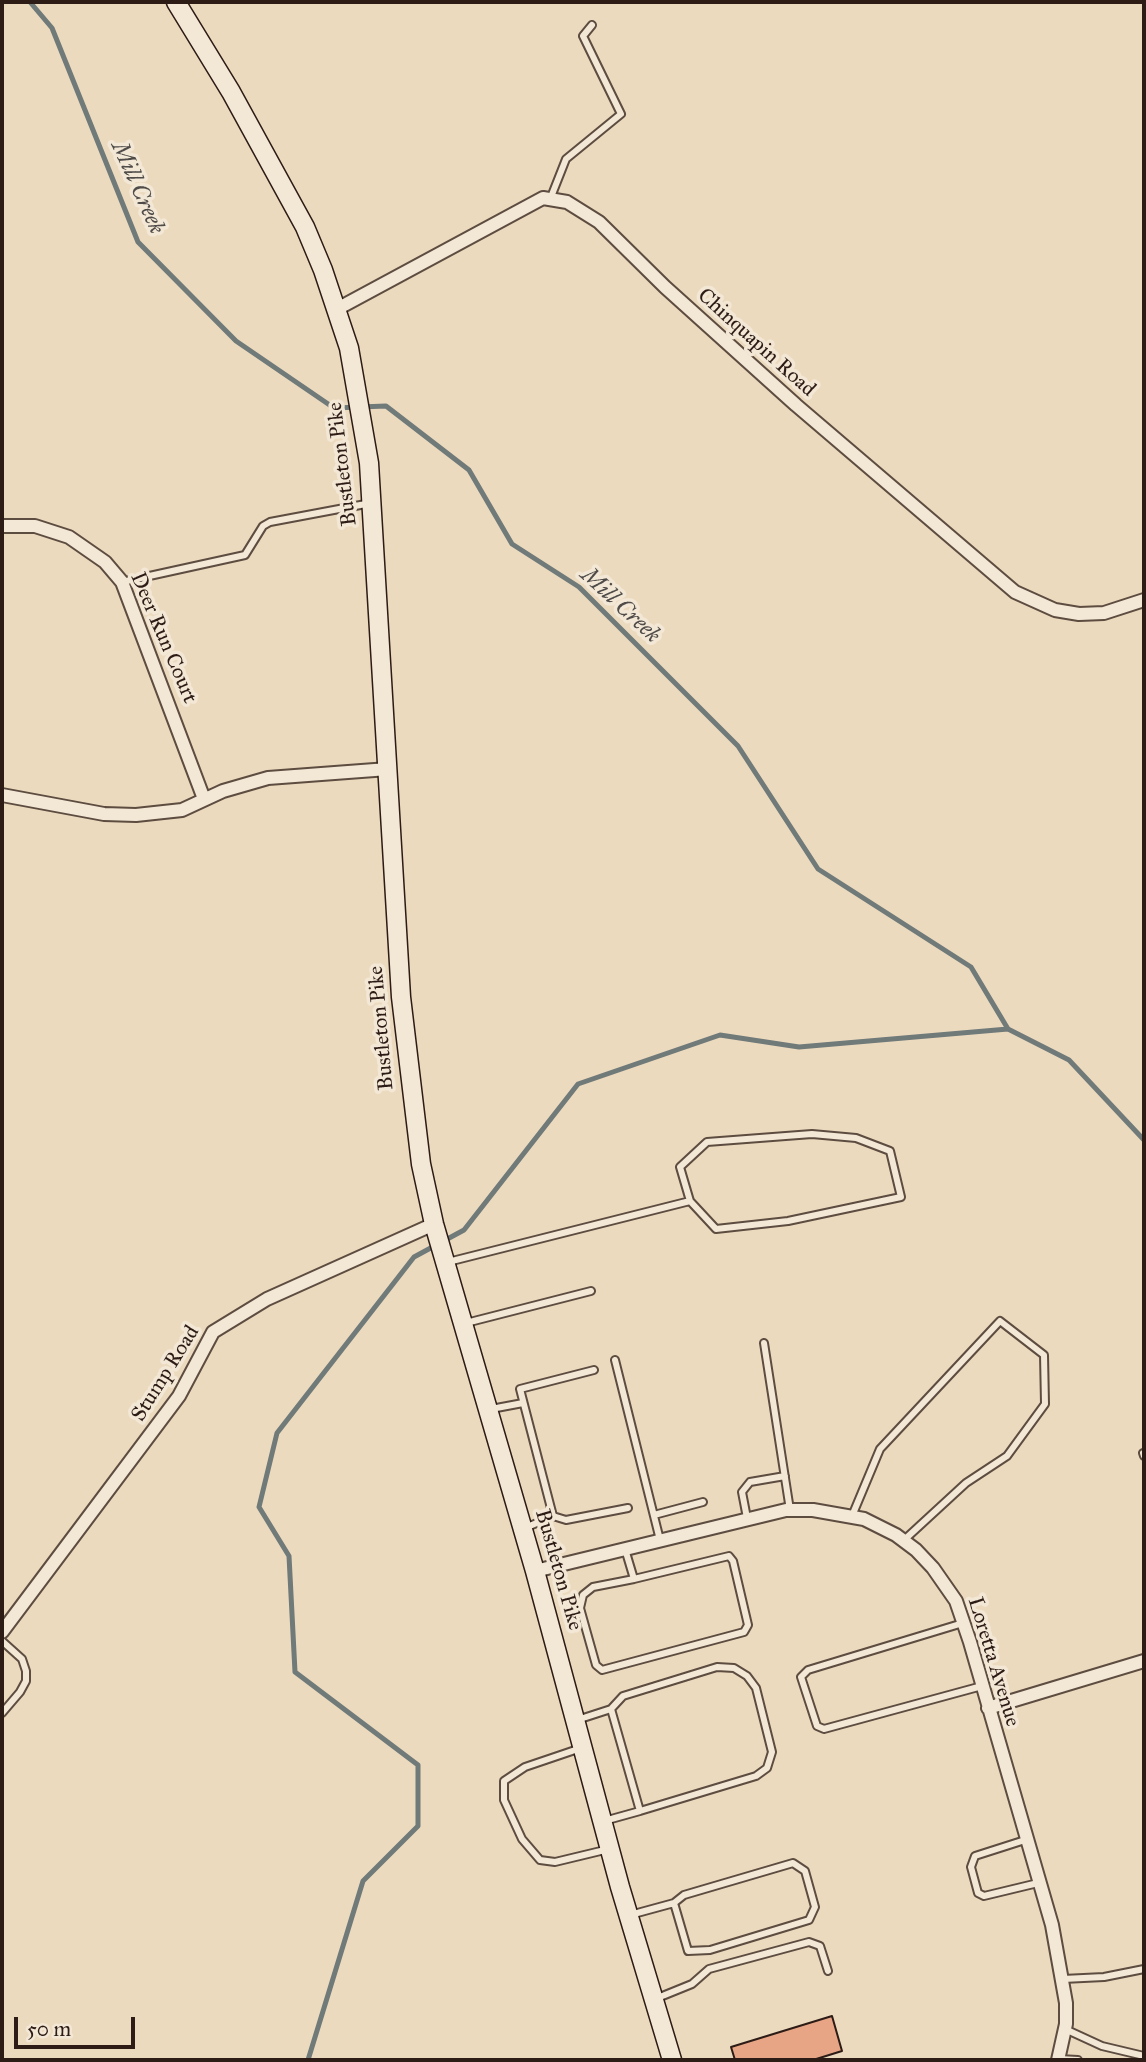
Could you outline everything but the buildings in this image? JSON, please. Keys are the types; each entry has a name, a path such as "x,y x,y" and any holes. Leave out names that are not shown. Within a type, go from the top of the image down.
{"main road":[{"name":"Bustleton Pike","path":"176,2 288,195 323,270 337,309 358,394 372,503 409,1077 421,1164 440,1242 535,1571 628,1916 672,2060"}],"street":[{"path":"337,309 543,198 551,197"},
{"name":"Chinquapin Road","path":"551,197 581,208 599,222 665,288 796,405 1015,592 1055,610 1079,614 1104,613 1144,600"},
{"name":"Deer Run Court","path":"2,526 35,526 69,537 105,562 122,582 204,799"},
{"path":"2,795 104,814 136,816 182,810 245,784 292,774 388,769"},
{"name":"Stump Road","path":"2,1632 179,1396 213,1332 267,1299 440,1242"},
{"name":"Loretta Avenue","path":"535,1571 747,1518 790,1510 813,1510 852,1516 875,1523 903,1541 933,1568 948,1588 964,1623 1063,1979 1065,2029 1058,2060"},
{"path":"988,1708 1144,1661"}],"lane":[{"path":"551,197 566,159 621,114 583,36 592,25"},
{"path":"122,582 245,555 262,526 270,522 372,503"},
{"path":"812,1134 856,1138 890,1151 901,1197 765,1225 716,1229 690,1201 680,1167 707,1142 812,1134"},
{"path":"440,1242 690,1201"},
{"path":"464,1324 591,1291"},
{"path":"852,1516 880,1449 1000,1321 1044,1355 1045,1404 1007,1456 966,1483 903,1541"},
{"path":"764,1343 790,1510"},
{"path":"615,1360 660,1540"},
{"path":"553,1516 520,1389 594,1370"},
{"path":"489,1410 523,1403"},
{"path":"747,1518 742,1492 750,1482 785,1476"},
{"path":"654,1515 703,1502"},
{"path":"523,1529 553,1516 566,1520 628,1508"},
{"path":"625,1549 634,1579"},
{"path":"729,1556 736,1572 748,1625 744,1632 602,1670 596,1665 582,1623 580,1608 583,1595 593,1587 634,1579 729,1556"},
{"path":"964,1623 808,1670 801,1677 817,1726 824,1729 982,1686"},
{"path":"2,1641 22,1659 26,1681 2,1713"},
{"path":"575,1721 611,1709 623,1696 718,1667 734,1668 747,1676 756,1688 772,1752 767,1768 756,1776 602,1822"},
{"path":"611,1709 640,1811"},
{"path":"583,1748 526,1767 504,1781 504,1800 522,1839 540,1860 555,1862 610,1849"},
{"path":"1025,1840 975,1856 971,1867 978,1893 984,1896 1038,1883"},
{"path":"628,1916 674,1903 684,1895 793,1863 805,1871 815,1907 809,1920 710,1950 688,1951 674,1903"},
{"path":"653,1999 692,1984 709,1969 809,1942 820,1946 828,1972"},
{"path":"1063,1979 1104,1977 1144,1969"},
{"path":"1065,2029 1102,2046 1144,2056"},
{"path":"1058,2060 1078,2060"}],"waterway":[{"name":"Mill Creek","path":"30,2 52,28 138,242 236,341 334,408 386,406 469,470 512,544 579,587 738,746 818,869 971,967 1008,1029 1069,1060 1144,1140"},
{"path":"308,2060 363,1881 418,1826 418,1765 295,1672 289,1556 259,1507 277,1433 414,1257 464,1230 578,1084 720,1035 799,1047 1008,1029"}]}
